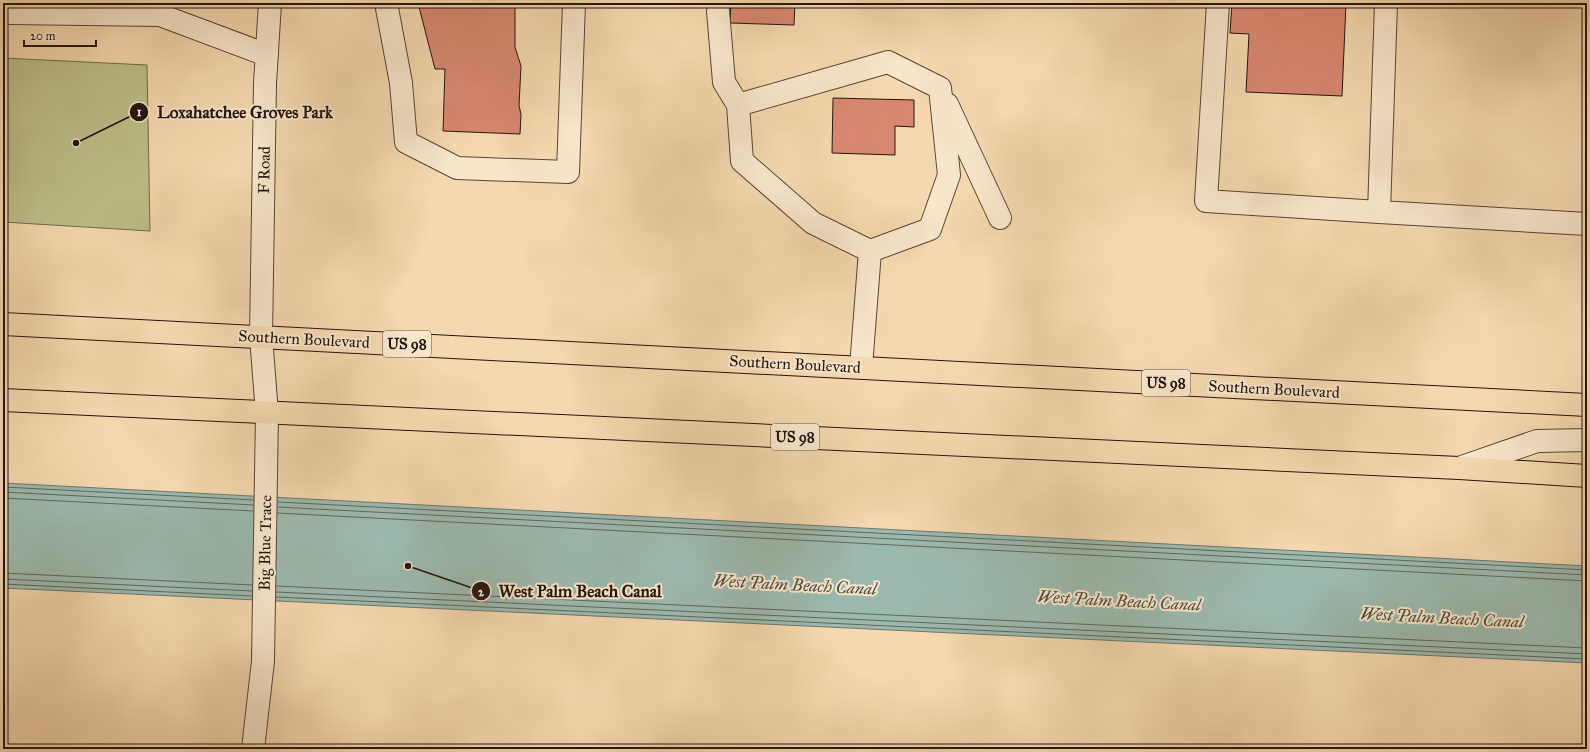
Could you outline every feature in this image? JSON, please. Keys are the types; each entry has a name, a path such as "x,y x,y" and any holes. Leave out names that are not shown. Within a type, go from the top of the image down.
{"highway":[{"name":"Southern Boulevard","path":"3,324 1587,405"},
{"name":"US 98","path":"3,400 1459,468 1587,476"}],"street":[{"name":"F Road","path":"261,337 267,55 270,3"},
{"path":"386,3 401,83 406,142 457,168 568,172 574,3"},
{"path":"1218,3 1206,201 1587,224"},
{"path":"1379,212 1386,3"},
{"path":"10,12 160,9 267,55"},
{"path":"718,11 724,82 738,105 742,160 813,223 870,251 930,229 949,175 940,88"},
{"path":"738,105 888,62 940,88 1000,218"},
{"path":"861,368 870,251"},
{"name":"Big Blue Trace","path":"253,749 263,661 267,413 261,337"},
{"path":"1459,468 1537,440 1587,440"}],"green space":[{"path":"3,58 147,65 150,231 3,222"}],"water":[{"path":"3,483 1587,566 1587,663 3,588"}],"building":[{"path":"418,3 515,3 515,47 521,66 519,106 521,114 520,134 443,131 445,69 435,69"},
{"path":"731,3 795,3 794,25 730,23"},
{"path":"1232,3 1346,3 1342,96 1246,92 1249,34 1230,33"},
{"path":"833,98 914,100 914,127 895,126 895,155 832,153"}],"place":[{"name":"Loxahatchee Groves Park","path":"76,143"},
{"name":"West Palm Beach Canal","path":"408,566"}]}
